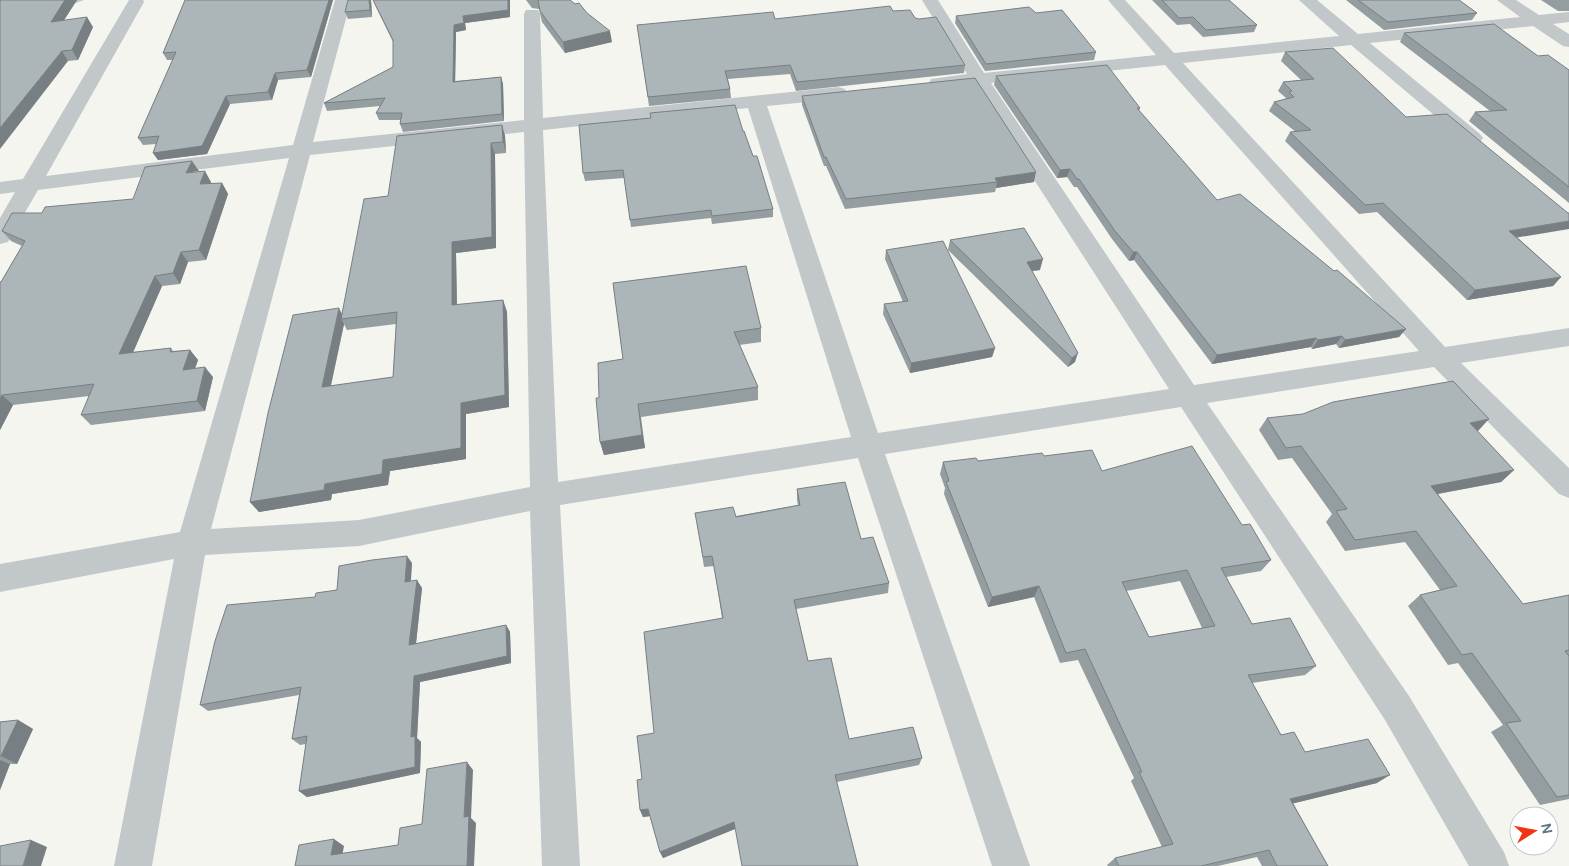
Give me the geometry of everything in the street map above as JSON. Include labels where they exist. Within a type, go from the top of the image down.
[{"type":"street","points":[[133,866],[192,543],[342,0]]},
{"type":"street","points":[[930,0],[979,79],[1188,397],[1397,708],[1490,866]]},
{"type":"street","points":[[1116,0],[1439,357],[1569,486]]},
{"type":"street","points":[[1307,0],[1484,147]]},
{"type":"street","points":[[1505,0],[1569,42]]},
{"type":"street","points":[[0,237],[136,2]]},
{"type":"street","points":[[532,14],[533,125],[544,496],[562,866]]},
{"type":"street","points":[[921,85],[1569,17]]},
{"type":"street","points":[[0,188],[300,150],[853,92]]},
{"type":"street","points":[[756,102],[868,446],[1011,866]]},
{"type":"street","points":[[0,578],[192,543],[359,533],[544,496],[1569,337]]},
{"type":"building","points":[[0,0],[65,0],[51,22],[87,17],[72,50],[62,51],[0,128]]},
{"type":"building","points":[[185,0],[329,0],[307,70],[275,73],[268,92],[226,96],[202,146],[153,153],[159,136],[138,138],[176,52],[163,53]]},
{"type":"building","points":[[348,0],[369,0],[370,10],[345,12]]},
{"type":"building","points":[[373,0],[508,0],[508,10],[463,16],[464,23],[454,25],[453,82],[501,77],[502,114],[400,124],[402,113],[376,113],[385,98],[324,103],[393,67],[393,40]]},
{"type":"building","points":[[538,0],[570,0],[575,4],[579,3],[587,13],[610,31],[563,42],[540,11]]},
{"type":"building","points":[[1162,0],[1229,0],[1257,25],[1206,30],[1193,17],[1179,18]]},
{"type":"building","points":[[1358,0],[1459,0],[1477,13],[1388,22]]},
{"type":"building","points":[[890,6],[893,11],[910,10],[915,18],[919,19],[936,17],[965,65],[797,82],[790,65],[725,71],[730,89],[648,97],[637,25],[773,12],[775,19]]},
{"type":"building","points":[[1029,7],[1036,13],[1062,10],[1096,52],[986,64],[956,16]]},
{"type":"building","points":[[1494,24],[1538,56],[1548,55],[1569,70],[1569,187],[1475,112],[1507,110],[1404,33]]},
{"type":"building","points":[[1333,48],[1406,117],[1447,114],[1569,213],[1569,221],[1509,231],[1561,277],[1475,290],[1383,203],[1365,205],[1290,132],[1311,130],[1274,102],[1294,97],[1289,92],[1292,91],[1283,82],[1314,79],[1285,52]]},
{"type":"building","points":[[1107,65],[1140,108],[1137,108],[1217,200],[1240,194],[1334,271],[1337,270],[1406,329],[1345,340],[1342,336],[1318,340],[1316,338],[1217,355],[1137,252],[1133,252],[1115,231],[1079,179],[1070,169],[1060,170],[996,76]]},
{"type":"building","points":[[975,78],[1036,172],[995,178],[997,182],[846,199],[826,157],[824,157],[802,96]]},
{"type":"building","points":[[735,105],[753,156],[757,156],[773,209],[712,216],[711,210],[630,220],[623,170],[583,173],[579,125],[651,118],[650,113]]},
{"type":"building","points":[[502,125],[503,142],[491,143],[492,237],[452,242],[452,305],[503,300],[505,395],[461,403],[461,448],[383,460],[382,474],[325,484],[324,490],[250,502],[268,413],[293,315],[339,308],[322,387],[393,377],[397,312],[341,319],[364,199],[388,196],[397,136]]},
{"type":"building","points":[[192,161],[186,173],[205,171],[200,184],[222,183],[199,250],[181,252],[173,273],[155,276],[119,354],[171,348],[170,352],[190,350],[183,370],[205,367],[197,401],[81,415],[94,384],[2,395],[0,399],[0,282],[25,241],[2,231],[12,213],[42,213],[45,207],[133,199],[145,167]]},
{"type":"building","points":[[1024,228],[1043,259],[1027,262],[1078,353],[1072,358],[950,240]]},
{"type":"building","points":[[943,241],[995,348],[911,363],[884,304],[908,301],[886,250]]},
{"type":"building","points":[[746,266],[761,328],[734,332],[758,387],[638,404],[642,435],[600,442],[596,398],[599,398],[598,363],[623,359],[613,283]]},
{"type":"building","points":[[1453,381],[1489,419],[1470,423],[1514,470],[1431,486],[1523,604],[1569,595],[1569,650],[1565,651],[1569,656],[1569,795],[1557,797],[1506,723],[1521,721],[1472,653],[1462,655],[1420,595],[1457,586],[1416,531],[1355,540],[1336,511],[1347,509],[1301,446],[1286,448],[1267,418],[1303,414],[1333,402]]},
{"type":"building","points":[[1192,446],[1242,525],[1250,524],[1271,560],[1221,568],[1252,624],[1290,618],[1316,666],[1248,675],[1281,735],[1294,732],[1305,752],[1368,739],[1390,775],[1290,799],[1328,866],[1277,866],[1269,850],[1201,866],[1119,866],[1115,858],[1173,844],[1139,772],[1142,772],[1085,649],[1066,653],[1039,586],[992,597],[946,482],[949,481],[943,462],[976,458],[978,461],[1042,453],[1044,456],[1092,450],[1102,471]],"holes":[[[1187,570],[1215,626],[1149,637],[1122,582]]]},
{"type":"building","points":[[845,482],[861,539],[873,537],[889,583],[794,600],[808,661],[831,658],[849,739],[913,727],[922,758],[835,775],[858,866],[742,866],[734,822],[660,852],[648,809],[640,810],[637,780],[642,779],[637,736],[654,733],[644,632],[723,618],[712,556],[703,557],[695,513],[733,507],[736,517],[800,505],[797,489]]},
{"type":"building","points":[[407,556],[405,582],[417,580],[409,645],[506,625],[507,656],[414,676],[411,737],[415,736],[415,767],[299,791],[307,736],[292,739],[301,687],[200,705],[215,641],[227,605],[315,597],[316,593],[337,590],[339,566]]},
{"type":"building","points":[[18,720],[1,756],[0,756],[0,722]]},
{"type":"building","points":[[467,762],[464,817],[469,816],[467,866],[295,866],[299,845],[334,839],[331,855],[398,845],[400,828],[422,824],[427,769]]},
{"type":"building","points":[[31,840],[23,866],[0,866],[0,846]]},
{"type":"waterway","points":[[62,6],[81,0]]}]
